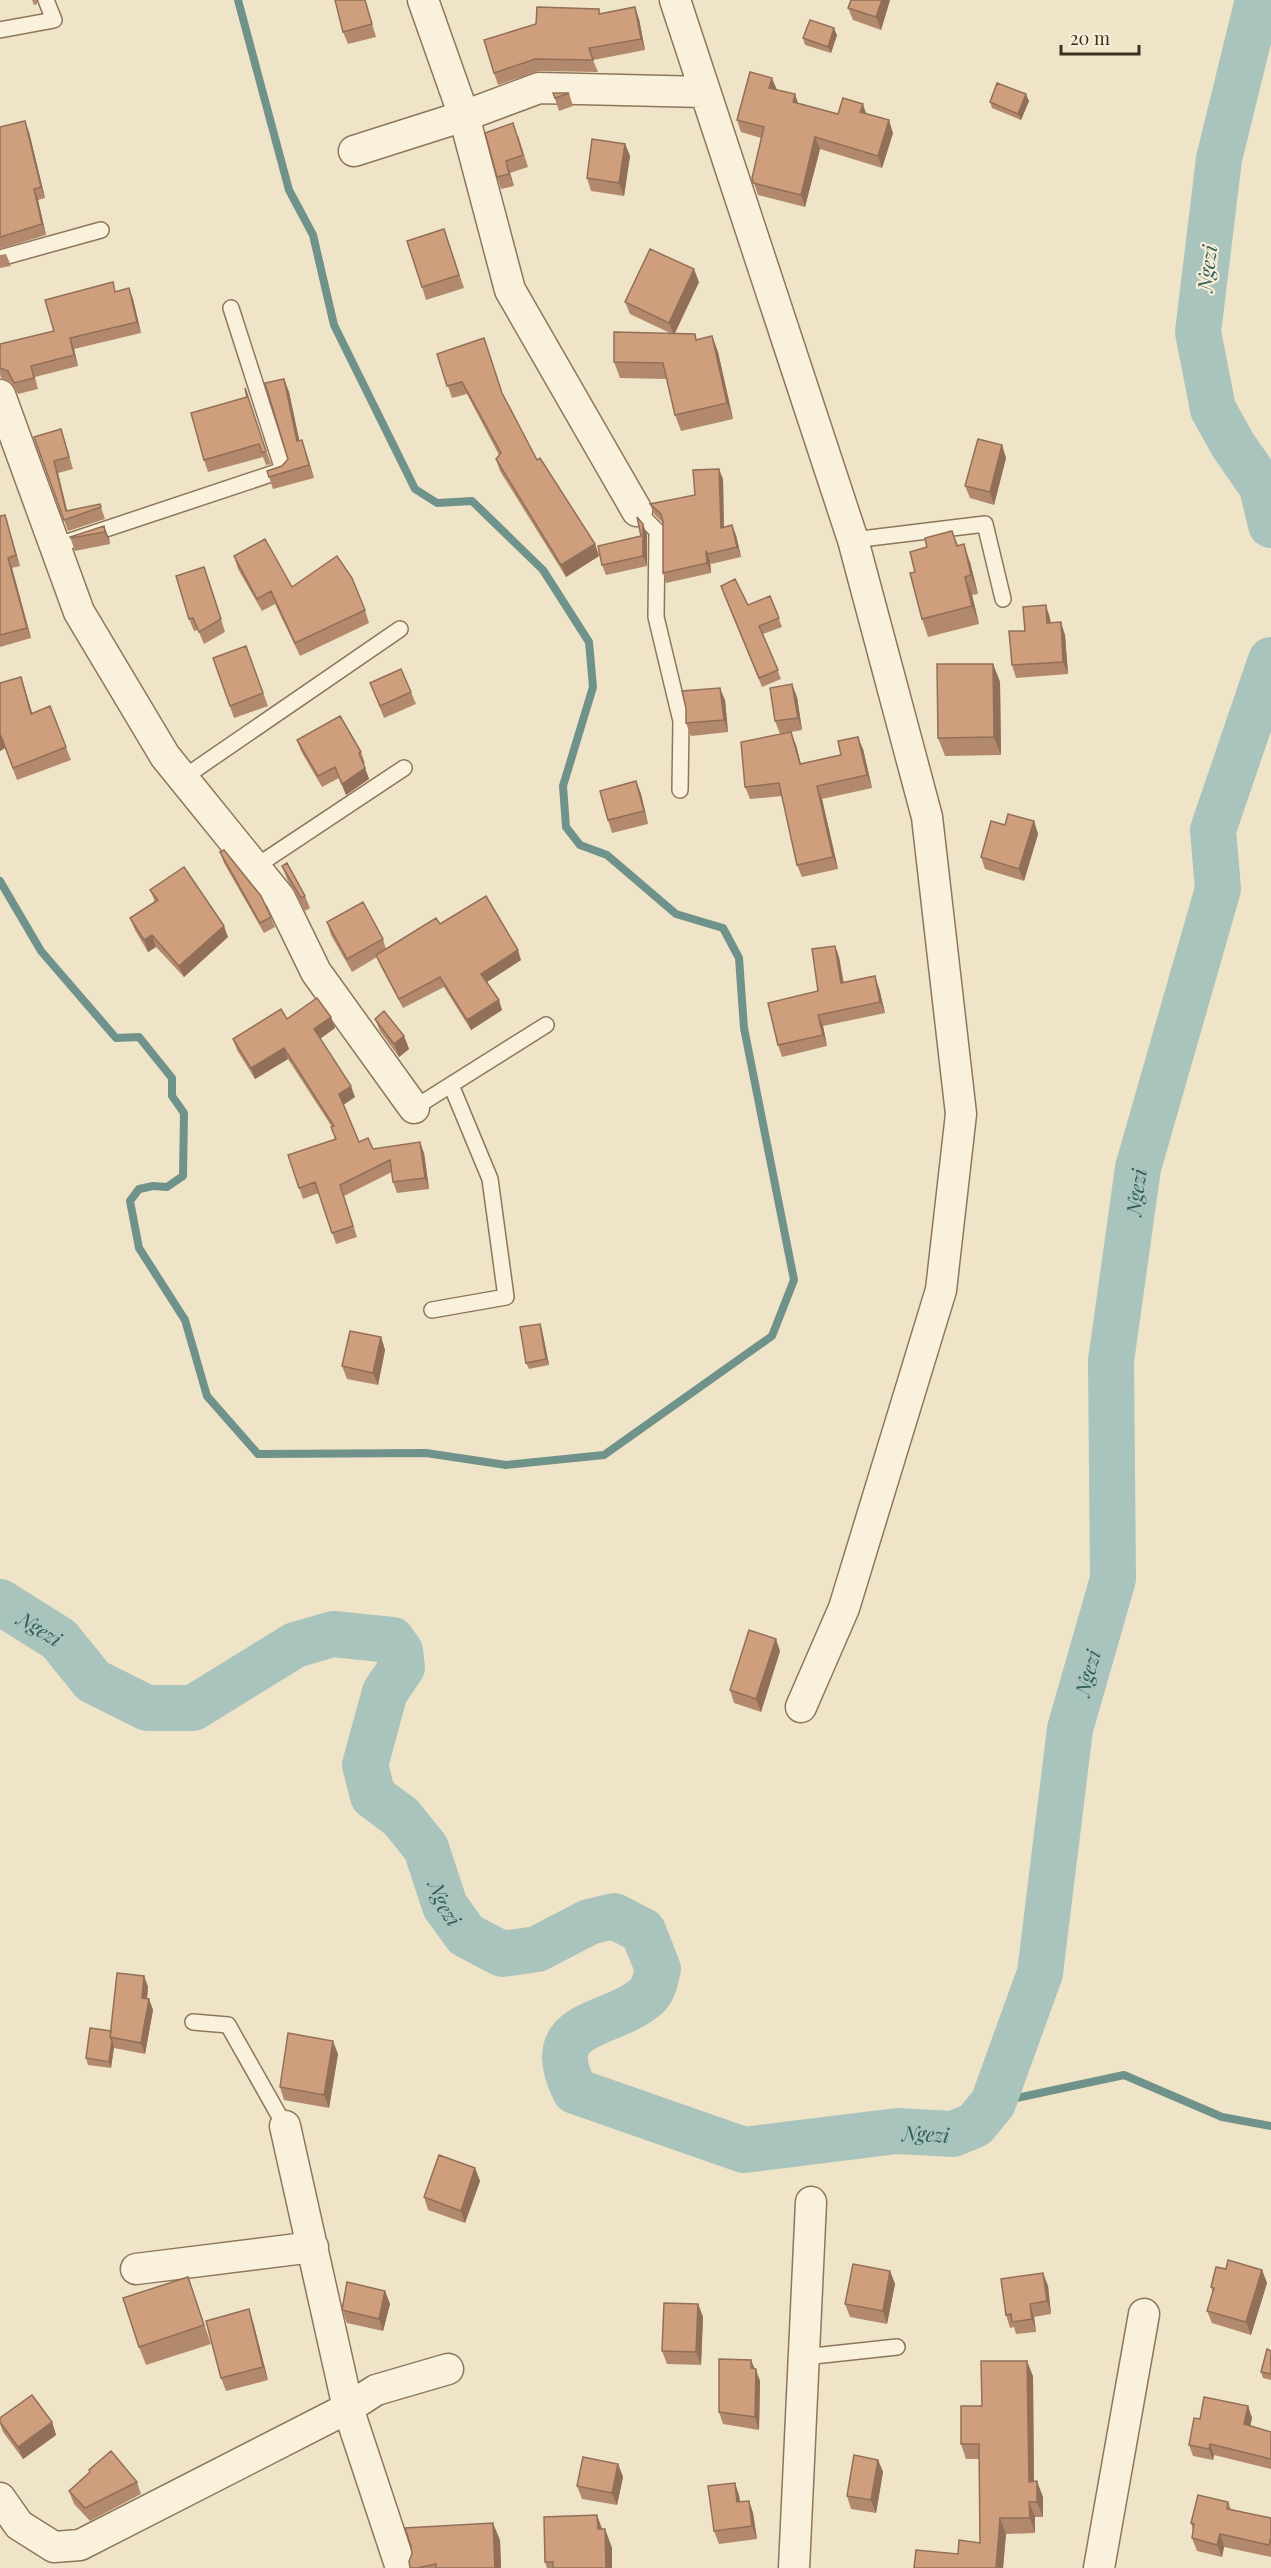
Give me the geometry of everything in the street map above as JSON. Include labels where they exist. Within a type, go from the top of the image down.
[{"type":"street","points":[[423,0],[464,116],[510,290],[637,511]]},
{"type":"street","points":[[675,0],[853,540],[927,817],[961,1114],[941,1290],[844,1608],[801,1707]]},
{"type":"street","points":[[354,151],[464,116],[540,88],[704,92]]},
{"type":"street","points":[[0,395],[79,612],[165,756],[280,898],[316,972],[414,1108]]},
{"type":"street","points":[[285,2126],[348,2408],[400,2568]]},
{"type":"street","points":[[794,2568],[811,2202]]},
{"type":"street","points":[[136,2269],[313,2247]]},
{"type":"street","points":[[1099,2568],[1144,2314]]},
{"type":"street","points":[[0,2498],[20,2525],[54,2547],[80,2545],[348,2408],[376,2390],[448,2369]]},
{"type":"lane","points":[[0,30],[54,20],[46,0]]},
{"type":"lane","points":[[0,258],[101,230]]},
{"type":"lane","points":[[55,546],[282,470],[231,308]]},
{"type":"lane","points":[[637,511],[657,531],[656,617],[681,721],[680,790]]},
{"type":"lane","points":[[853,540],[985,524],[1003,598]]},
{"type":"lane","points":[[183,778],[400,629]]},
{"type":"lane","points":[[255,867],[404,768]]},
{"type":"lane","points":[[414,1108],[546,1025]]},
{"type":"lane","points":[[432,1310],[506,1297],[490,1179],[451,1085]]},
{"type":"lane","points":[[194,2022],[228,2025],[285,2126]]},
{"type":"lane","points":[[804,2357],[897,2347]]},
{"type":"building","points":[[335,0],[365,0],[372,24],[343,32]]},
{"type":"building","points":[[851,0],[882,0],[876,17],[848,8]]},
{"type":"building","points":[[537,7],[599,9],[599,14],[635,7],[641,39],[589,48],[593,60],[535,59],[494,73],[484,40],[536,24]]},
{"type":"building","points":[[810,20],[834,28],[828,47],[803,38]]},
{"type":"building","points":[[750,72],[772,78],[769,88],[795,94],[793,102],[838,114],[843,98],[863,104],[860,112],[889,120],[878,156],[815,137],[801,195],[753,183],[752,178],[764,127],[737,120]]},
{"type":"building","points":[[997,83],[1026,94],[1018,114],[990,102]]},
{"type":"building","points":[[553,93],[569,93],[555,98]]},
{"type":"building","points":[[25,121],[41,187],[34,189],[42,224],[0,237],[0,127]]},
{"type":"building","points":[[513,123],[523,155],[506,161],[509,174],[497,177],[485,133]]},
{"type":"building","points":[[592,139],[625,144],[619,183],[587,178]]},
{"type":"building","points":[[444,229],[459,275],[422,287],[407,241]]},
{"type":"building","points":[[650,249],[694,269],[669,323],[625,302]]},
{"type":"building","points":[[113,282],[115,292],[129,288],[137,322],[70,338],[74,355],[31,366],[34,378],[14,383],[8,371],[0,368],[0,344],[54,331],[45,300]]},
{"type":"building","points":[[614,332],[695,334],[696,340],[712,336],[727,403],[675,415],[663,363],[614,362]]},
{"type":"building","points":[[484,338],[502,393],[537,460],[540,458],[595,544],[561,565],[496,459],[501,453],[462,382],[447,386],[437,354]]},
{"type":"building","points":[[284,379],[297,441],[302,440],[309,465],[269,477],[267,471],[282,466],[288,459],[265,383]]},
{"type":"building","points":[[245,388],[266,451],[262,453],[259,444],[204,460],[191,413],[247,397]]},
{"type":"building","points":[[61,429],[69,457],[54,461],[66,511],[100,504],[101,507],[64,520],[34,437]]},
{"type":"building","points":[[978,439],[1002,445],[990,492],[965,486]]},
{"type":"building","points":[[719,469],[721,528],[732,525],[737,547],[708,554],[706,551],[707,563],[663,573],[663,521],[661,514],[650,504],[695,495],[693,470]]},
{"type":"building","points":[[5,515],[16,555],[8,558],[27,628],[0,635],[0,516]]},
{"type":"building","points":[[637,517],[643,524],[643,556],[602,565],[598,546],[641,536]]},
{"type":"building","points":[[104,526],[105,532],[70,537]]},
{"type":"building","points":[[952,531],[957,546],[964,544],[971,575],[965,577],[972,606],[922,619],[910,573],[915,572],[910,552],[927,547],[925,538]]},
{"type":"building","points":[[265,539],[292,587],[337,556],[352,578],[365,610],[295,643],[271,591],[257,599],[234,556]]},
{"type":"building","points":[[204,567],[221,619],[199,632],[193,618],[189,619],[176,576]]},
{"type":"building","points":[[735,579],[748,605],[770,596],[779,618],[759,626],[778,670],[759,678],[721,586]]},
{"type":"building","points":[[1046,605],[1047,623],[1061,622],[1063,662],[1012,665],[1009,631],[1025,631],[1023,607]]},
{"type":"building","points":[[246,646],[263,693],[230,706],[213,658]]},
{"type":"building","points":[[937,664],[993,664],[994,737],[938,738]]},
{"type":"building","points":[[401,669],[411,692],[380,706],[370,683]]},
{"type":"building","points":[[21,677],[31,714],[50,706],[66,747],[13,768],[0,737],[0,683]]},
{"type":"building","points":[[792,684],[798,718],[775,721],[770,688]]},
{"type":"building","points":[[720,688],[724,720],[686,723],[686,708],[682,691]]},
{"type":"building","points":[[340,716],[361,752],[359,753],[365,768],[342,784],[335,767],[318,776],[297,740]]},
{"type":"building","points":[[791,732],[800,764],[841,755],[838,741],[858,737],[867,775],[817,786],[833,857],[797,865],[779,783],[745,787],[741,742]]},
{"type":"building","points":[[636,781],[644,811],[608,820],[600,791]]},
{"type":"building","points":[[1008,814],[1034,821],[1019,869],[981,857],[991,821],[1005,825]]},
{"type":"building","points":[[224,850],[261,896],[271,917],[260,923],[220,852]]},
{"type":"building","points":[[287,863],[305,896],[301,898],[282,866]]},
{"type":"building","points":[[184,867],[224,926],[179,966],[152,935],[144,940],[130,918],[158,900],[150,890]]},
{"type":"building","points":[[486,896],[518,950],[481,974],[499,1000],[467,1020],[440,977],[399,999],[376,955],[436,918],[440,924]]},
{"type":"building","points":[[363,902],[383,939],[347,959],[327,922]]},
{"type":"building","points":[[835,946],[841,983],[875,976],[880,1002],[818,1015],[823,1035],[778,1045],[768,1003],[818,991],[812,949]]},
{"type":"building","points":[[317,998],[331,1017],[314,1029],[351,1086],[339,1094],[359,1142],[368,1138],[373,1149],[420,1142],[425,1178],[393,1182],[390,1160],[340,1185],[353,1226],[332,1233],[315,1182],[299,1188],[288,1155],[336,1139],[331,1127],[334,1126],[284,1048],[251,1068],[233,1039],[281,1009],[287,1019]]},
{"type":"building","points":[[384,1011],[404,1036],[394,1044],[375,1019]]},
{"type":"building","points":[[540,1324],[546,1359],[526,1363],[520,1327]]},
{"type":"building","points":[[350,1331],[381,1337],[373,1373],[342,1366]]},
{"type":"building","points":[[749,1630],[776,1639],[756,1699],[730,1690]]},
{"type":"building","points":[[117,1973],[144,1976],[142,1998],[149,1999],[141,2043],[110,2037]]},
{"type":"building","points":[[90,2028],[111,2031],[109,2062],[86,2058]]},
{"type":"building","points":[[288,2033],[333,2041],[324,2095],[280,2087]]},
{"type":"building","points":[[439,2155],[475,2168],[461,2211],[424,2197]]},
{"type":"building","points":[[1228,2260],[1262,2270],[1246,2322],[1207,2311],[1214,2288],[1211,2287],[1216,2267],[1226,2269]]},
{"type":"building","points":[[853,2264],[890,2271],[883,2311],[845,2304]]},
{"type":"building","points":[[1043,2273],[1047,2301],[1030,2304],[1032,2319],[1012,2322],[1011,2314],[1006,2315],[1001,2279]]},
{"type":"building","points":[[188,2277],[204,2325],[139,2347],[123,2298]]},
{"type":"building","points":[[347,2282],[385,2291],[379,2319],[342,2310]]},
{"type":"building","points":[[664,2303],[698,2304],[696,2352],[662,2351]]},
{"type":"building","points":[[249,2309],[263,2367],[221,2378],[206,2321]]},
{"type":"building","points":[[1267,2349],[1271,2351],[1271,2374],[1261,2372]]},
{"type":"building","points":[[719,2359],[751,2360],[751,2368],[756,2369],[755,2417],[719,2412]]},
{"type":"building","points":[[981,2361],[1027,2361],[1029,2482],[1037,2481],[1037,2502],[1029,2502],[1030,2518],[1000,2518],[996,2568],[914,2568],[916,2550],[958,2554],[959,2540],[980,2543],[979,2444],[961,2444],[961,2406],[982,2406]]},
{"type":"building","points":[[32,2395],[52,2422],[18,2447],[0,2422],[0,2418]]},
{"type":"building","points":[[1204,2397],[1248,2406],[1244,2424],[1271,2432],[1271,2459],[1210,2444],[1209,2449],[1189,2445],[1194,2418],[1200,2419]]},
{"type":"building","points":[[111,2451],[137,2482],[85,2508],[69,2491]]},
{"type":"building","points":[[854,2455],[878,2460],[871,2500],[847,2496]]},
{"type":"building","points":[[583,2457],[618,2464],[612,2493],[577,2486]]},
{"type":"building","points":[[735,2483],[737,2502],[749,2501],[752,2526],[714,2531],[708,2486]]},
{"type":"building","points":[[1198,2495],[1228,2502],[1227,2509],[1271,2518],[1269,2545],[1220,2534],[1217,2545],[1192,2538],[1194,2524],[1191,2523]]},
{"type":"building","points":[[597,2515],[598,2529],[605,2529],[606,2568],[553,2568],[553,2562],[545,2562],[544,2517]]},
{"type":"building","points":[[493,2523],[495,2568],[436,2568],[436,2564],[410,2568],[411,2546],[405,2528]]},
{"type":"waterway","points":[[0,881],[41,951],[116,1038],[139,1037],[172,1078],[172,1096],[184,1113],[183,1176],[167,1187],[153,1186],[139,1189],[130,1201],[139,1248],[185,1320],[207,1396],[258,1454],[426,1453],[506,1465],[604,1455],[772,1336],[794,1280],[744,1028],[739,958],[723,928],[676,914],[607,855],[580,845],[566,827],[563,786],[593,687],[589,642],[543,570],[472,501],[437,503],[415,489],[334,325],[313,235],[289,190],[238,0]]},
{"type":"waterway","name":"Ngezi","points":[[1258,0],[1219,159],[1198,332],[1213,409],[1233,445],[1262,487],[1271,525]]},
{"type":"waterway","name":"Ngezi","points":[[0,1602],[59,1639],[93,1681],[147,1708],[193,1708],[295,1645],[333,1634],[392,1640],[400,1651],[402,1667],[385,1692],[365,1765],[373,1796],[401,1817],[426,1848],[445,1906],[466,1935],[502,1954],[537,1949],[589,1922],[614,1916],[643,1931],[658,1969],[653,1986],[648,1995],[633,2006],[584,2028],[572,2038],[566,2050],[566,2067],[575,2091],[744,2150],[897,2131],[953,2134],[975,2125],[993,2103],[1040,1973],[1070,1729],[1113,1579],[1111,1361],[1138,1168],[1218,889],[1213,830],[1271,660]]},
{"type":"waterway","points":[[993,2103],[1124,2075],[1222,2117],[1271,2126]]}]
